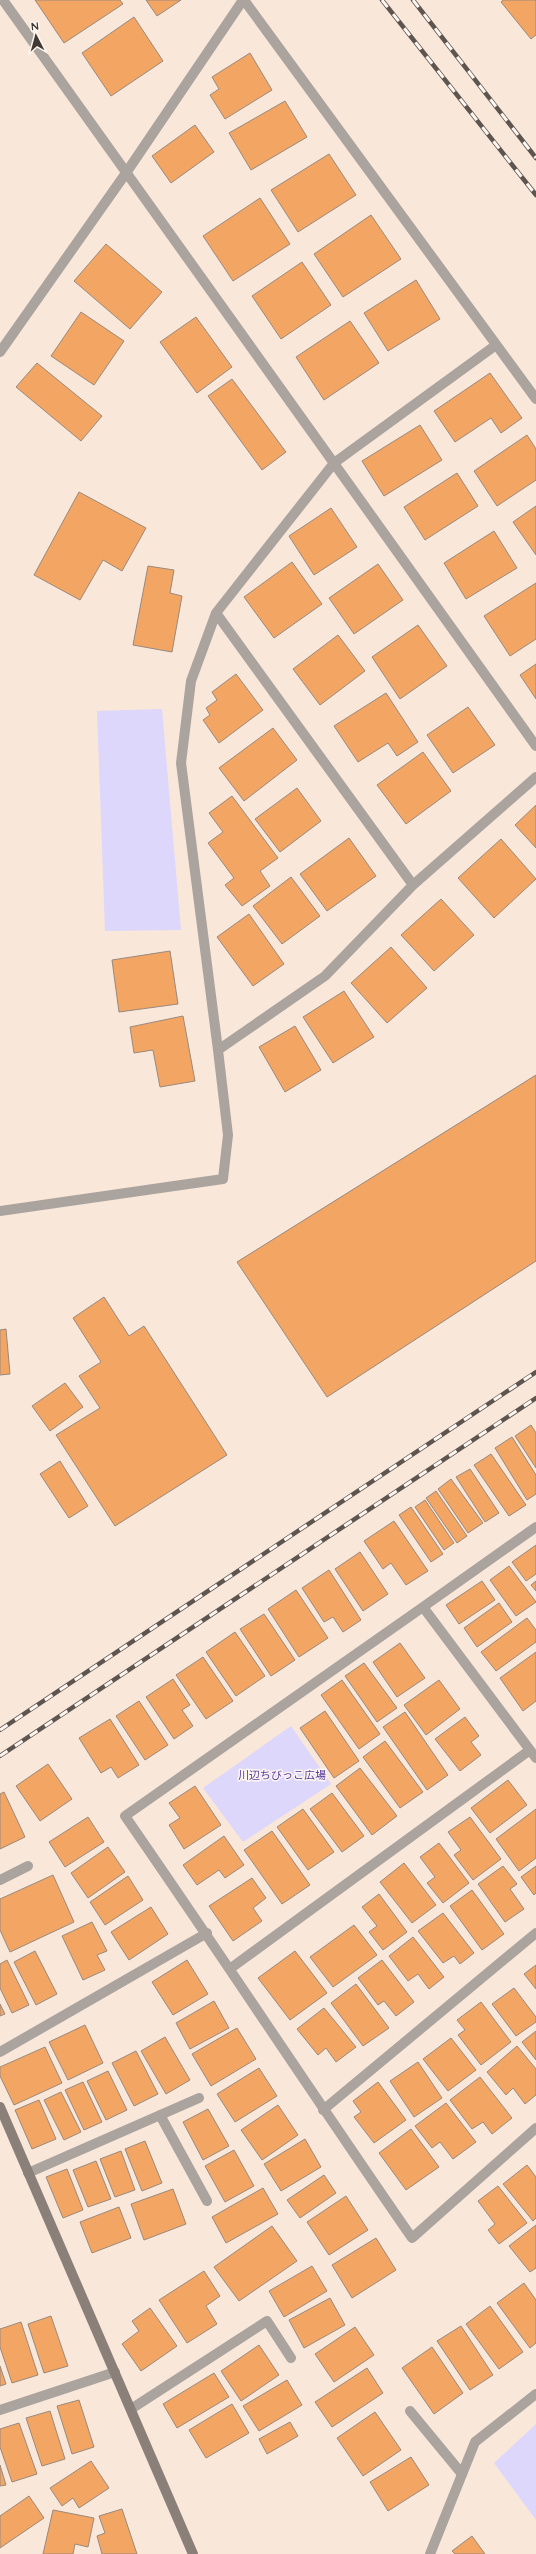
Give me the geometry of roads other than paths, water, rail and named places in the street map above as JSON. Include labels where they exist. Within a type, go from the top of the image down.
[{"type":"street","points":[[3,0],[536,746]]},
{"type":"street","points":[[0,352],[126,173],[243,0],[536,399]]},
{"type":"street","points":[[0,1211],[223,1180],[228,1135],[181,763],[191,681],[216,613],[334,463],[496,345]]},
{"type":"street","points":[[216,613],[413,885]]},
{"type":"street","points":[[218,1050],[325,976],[413,885],[536,777]]},
{"type":"street","points":[[536,1527],[125,1816],[231,1968],[323,2110],[412,2238],[536,2128]]},
{"type":"street","points":[[231,1968],[533,1754],[424,1607]]},
{"type":"street","points":[[0,1880],[28,1866]]},
{"type":"street","points":[[0,2052],[207,1933]]},
{"type":"street","points":[[323,2110],[536,1933]]},
{"type":"street","points":[[28,2173],[199,2098]]},
{"type":"street","points":[[0,2107],[193,2554]]},
{"type":"street","points":[[160,2115],[207,2201]]},
{"type":"street","points":[[131,2410],[267,2321],[291,2358]]},
{"type":"street","points":[[0,2410],[115,2372]]},
{"type":"street","points":[[430,2554],[474,2442],[536,2394]]},
{"type":"street","points":[[410,2411],[462,2474]]},
{"type":"railway","points":[[382,0],[536,195]]},
{"type":"railway","points":[[413,0],[536,158]]},
{"type":"railway","points":[[0,1730],[536,1372]]},
{"type":"railway","points":[[0,1756],[536,1398]]},
{"type":"park label","name":"川辺ちびっこ広場","points":[[282,1775]]}]
